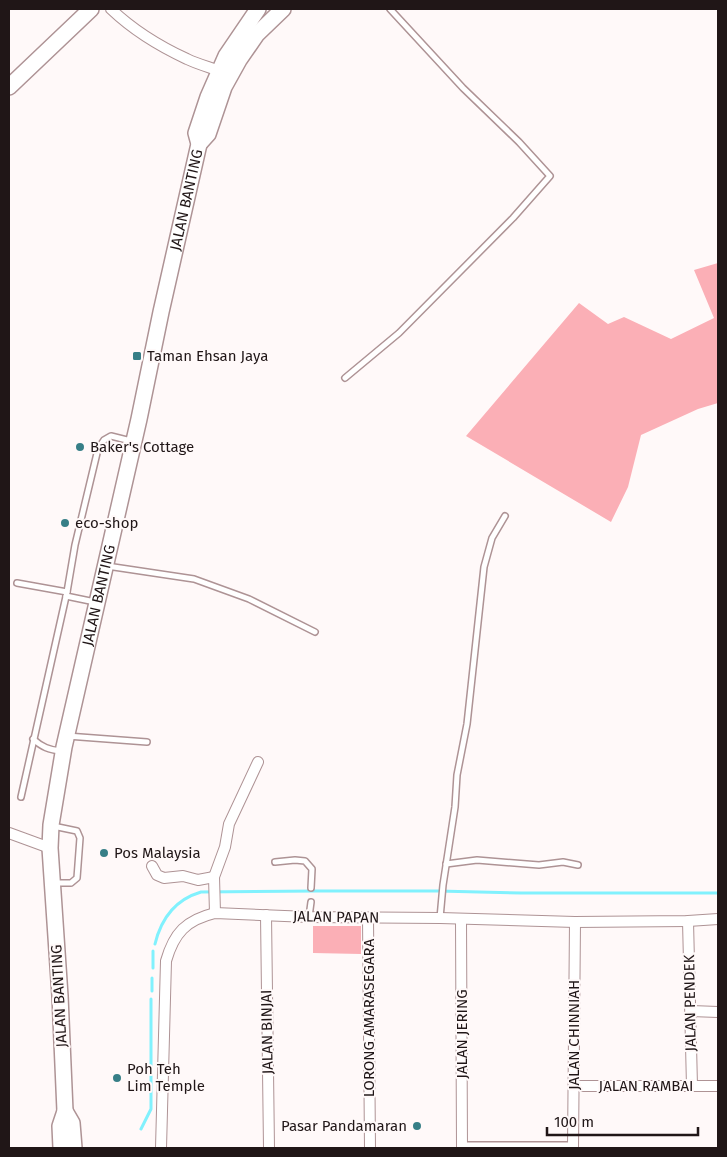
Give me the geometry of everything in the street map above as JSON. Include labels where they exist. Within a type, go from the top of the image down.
[{"type":"main road","points":[[9,86],[91,9]]},
{"type":"main road","points":[[199,144],[208,134],[224,87],[239,60],[253,20],[275,9]]},
{"type":"main road","points":[[253,20],[283,9]]},
{"type":"main road","name":"JALAN BANTING","points":[[61,1148],[60,1126],[65,1111],[60,996],[50,848],[51,825],[67,736],[199,144],[196,134],[208,97],[226,56],[253,20]]},
{"type":"main road","points":[[65,1111],[72,1123],[74,1148]]},
{"type":"street","points":[[111,9],[132,26],[168,49],[188,60],[220,71]]},
{"type":"street","points":[[215,912],[214,881],[225,847],[229,824],[258,762]]},
{"type":"street","points":[[9,833],[50,848]]},
{"type":"street","points":[[152,866],[157,875],[164,878],[183,876],[198,880],[214,881]]},
{"type":"street","name":"JALAN PAPAN","points":[[161,1148],[166,961],[171,944],[183,927],[200,916],[215,912],[309,917],[575,922],[718,919]]},
{"type":"street","name":"JALAN BINJAI","points":[[266,915],[268,1148]]},
{"type":"street","name":"LORONG AMARASEGARA","points":[[368,918],[370,1148]]},
{"type":"street","name":"JALAN JERING","points":[[461,919],[462,1147]]},
{"type":"street","name":"JALAN PENDEK","points":[[688,921],[692,1086]]},
{"type":"street","name":"JALAN CHINNIAH","points":[[573,1146],[575,922]]},
{"type":"street","points":[[691,1011],[718,1012]]},
{"type":"street","name":"JALAN RAMBAI","points":[[574,1086],[718,1086]]},
{"type":"lane","points":[[345,378],[399,333],[513,218],[550,176],[390,9]]},
{"type":"lane","points":[[21,797],[66,594],[75,544],[98,449],[104,440],[111,436],[121,437],[134,442]]},
{"type":"lane","points":[[440,918],[443,885],[453,824],[457,775],[467,724],[484,567],[492,538],[505,516]]},
{"type":"lane","points":[[105,566],[194,579],[249,599],[315,632]]},
{"type":"lane","points":[[17,583],[97,602]]},
{"type":"lane","points":[[67,736],[147,742]]},
{"type":"lane","points":[[33,739],[49,750],[64,752]]},
{"type":"lane","points":[[51,825],[76,831],[80,838],[78,878],[71,883],[52,883]]},
{"type":"lane","points":[[446,864],[477,860],[539,865],[563,862],[578,865]]},
{"type":"lane","points":[[275,862],[305,861],[312,869],[311,888]]},
{"type":"lane","points":[[309,917],[311,902]]},
{"type":"lane","points":[[462,1147],[573,1146]]},
{"type":"shaded area","points":[[718,263],[718,403],[698,409],[641,435],[628,487],[611,522],[466,436],[579,303],[608,324],[624,317],[671,339],[714,318],[694,270]]},
{"type":"shaded area","points":[[313,926],[361,926],[361,954],[313,953]]},
{"type":"waterway","points":[[155,944],[161,926],[176,905],[201,892],[718,893]]},
{"type":"waterway","points":[[153,951],[153,968]]},
{"type":"waterway","points":[[152,978],[152,991]]},
{"type":"waterway","points":[[141,1129],[151,1109],[151,999]]},
{"type":"place","name":"Taman Ehsan Jaya","points":[[137,356]]},
{"type":"place","name":"Baker's Cottage","points":[[80,447]]},
{"type":"place","name":"eco-shop","points":[[65,523]]},
{"type":"place","name":"Pos Malaysia","points":[[104,853]]},
{"type":"place","name":"Poh Teh Lim Temple","points":[[117,1078]]},
{"type":"place","name":"Pasar Pandamaran","points":[[417,1126]]}]
